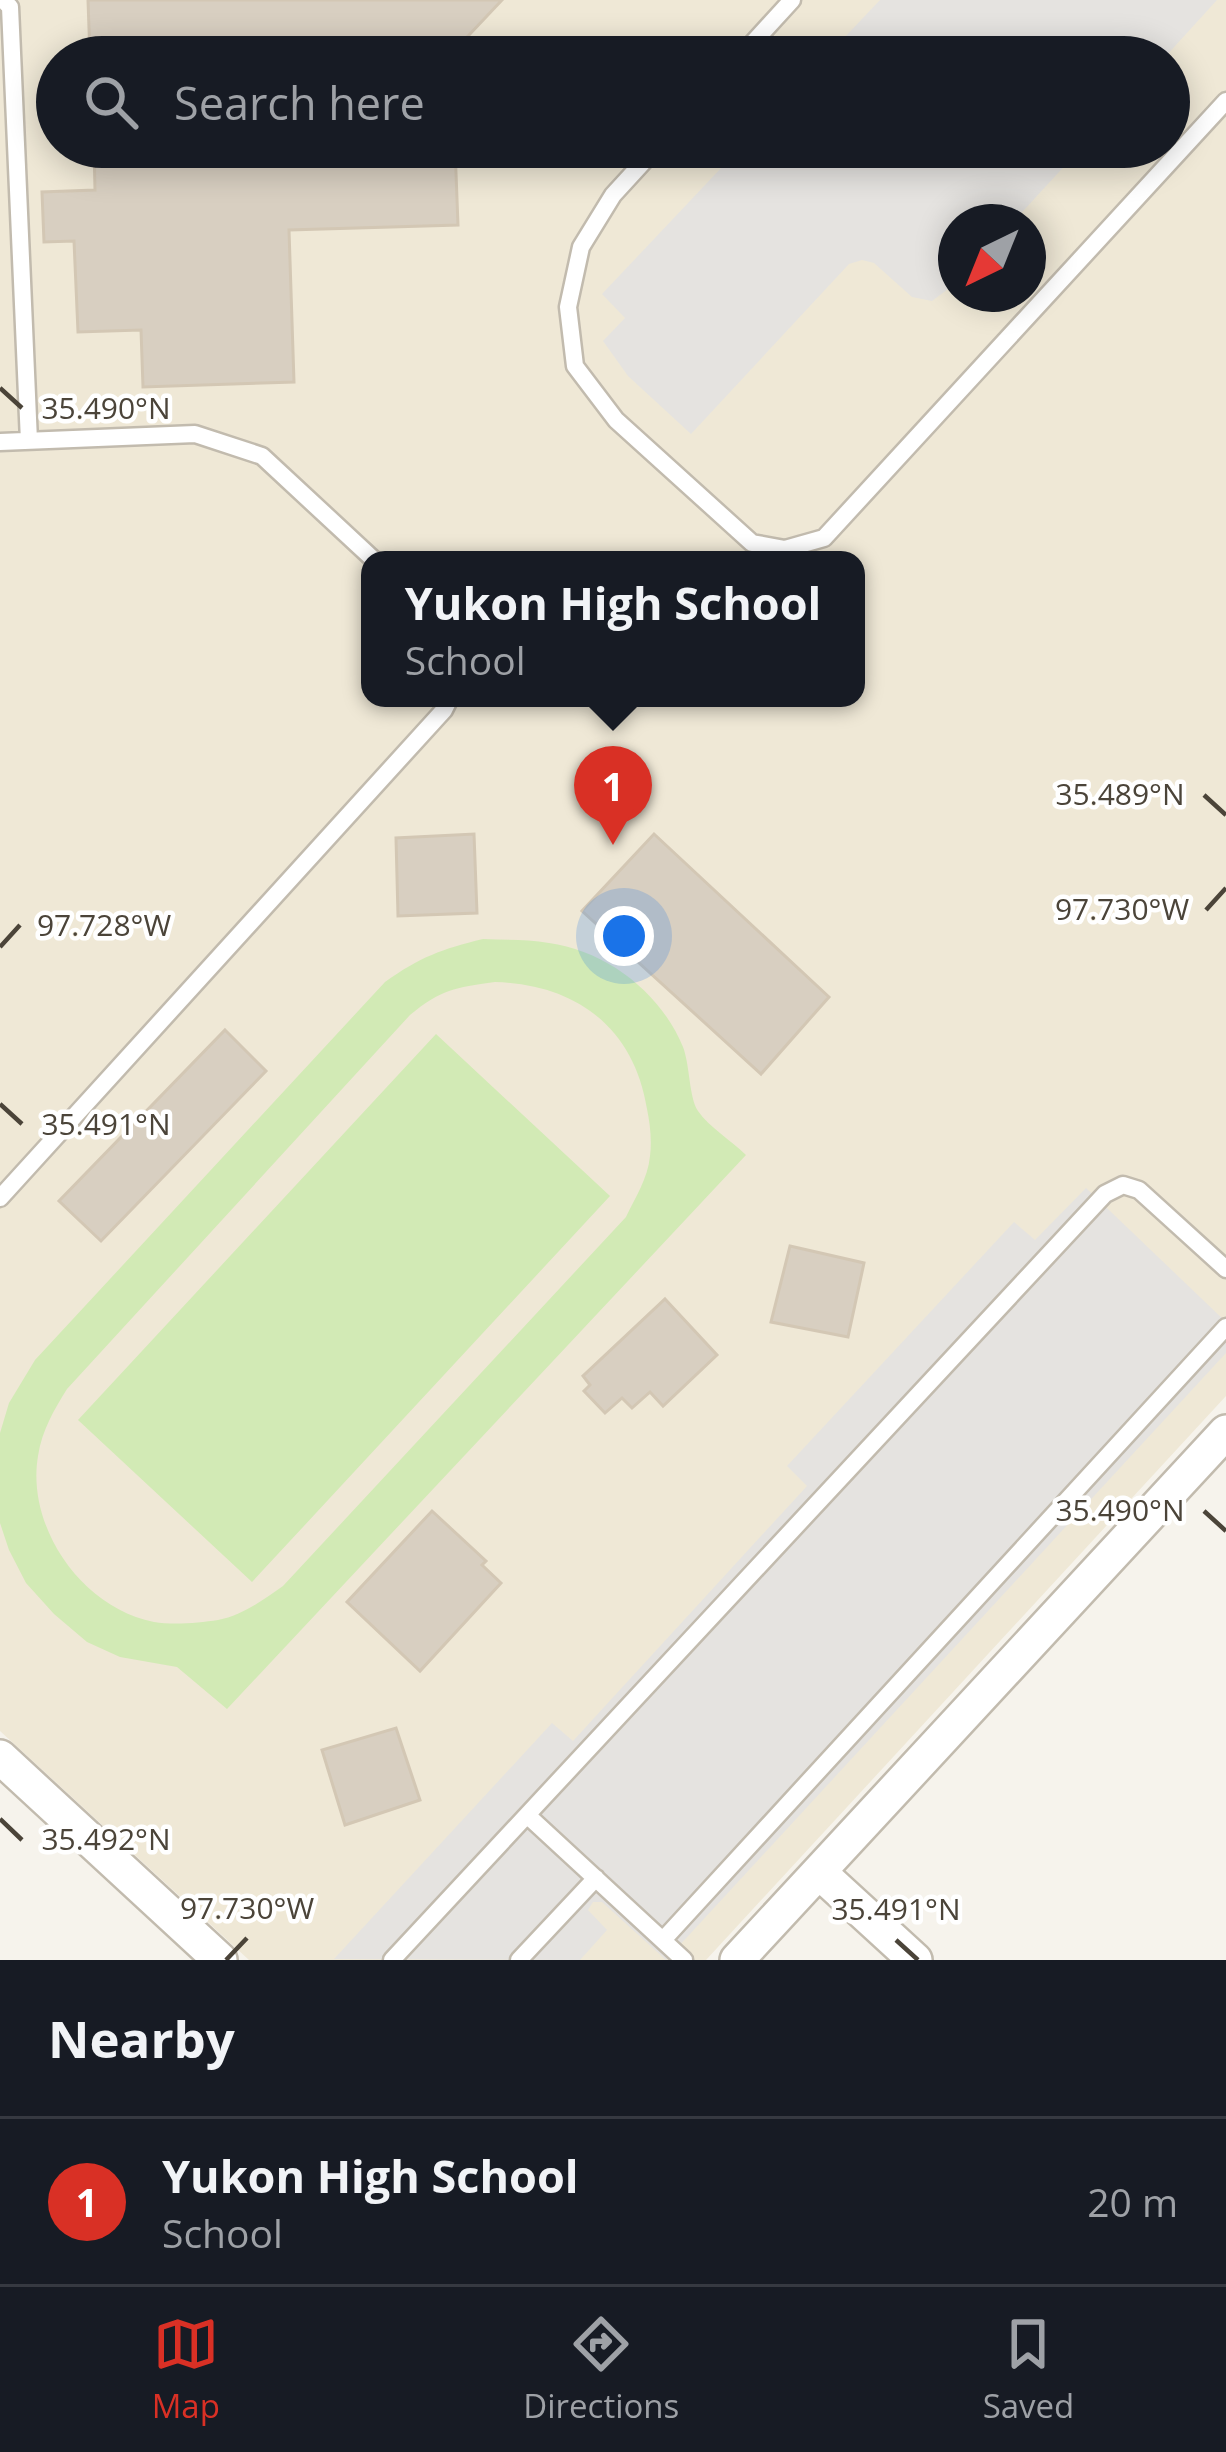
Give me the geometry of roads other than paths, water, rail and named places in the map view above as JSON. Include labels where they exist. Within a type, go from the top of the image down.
[{"type":"street","points":[[737,1960],[1226,1432]]},
{"type":"street","points":[[0,1757],[220,1960]]},
{"type":"street","points":[[819,1872],[915,1960]]},
{"type":"lane","points":[[3,0],[10,7],[29,441]]},
{"type":"lane","points":[[759,36],[792,0]]},
{"type":"lane","points":[[1190,140],[1226,101]]},
{"type":"lane","points":[[638,168],[613,195],[581,247],[568,308],[575,366],[616,420],[752,543],[785,549],[824,538],[1164,168]]},
{"type":"lane","points":[[0,442],[195,434],[262,456],[364,551]]},
{"type":"lane","points":[[0,1198],[446,707]]},
{"type":"lane","points":[[392,1960],[1105,1194],[1123,1185],[1139,1190],[1226,1269]]},
{"type":"lane","points":[[663,1940],[1226,1327]]},
{"type":"lane","points":[[527,1815],[684,1960]]},
{"type":"lane","points":[[519,1960],[596,1878]]},
{"type":"place","name":"Yukon High School","points":[[613,845]]}]
